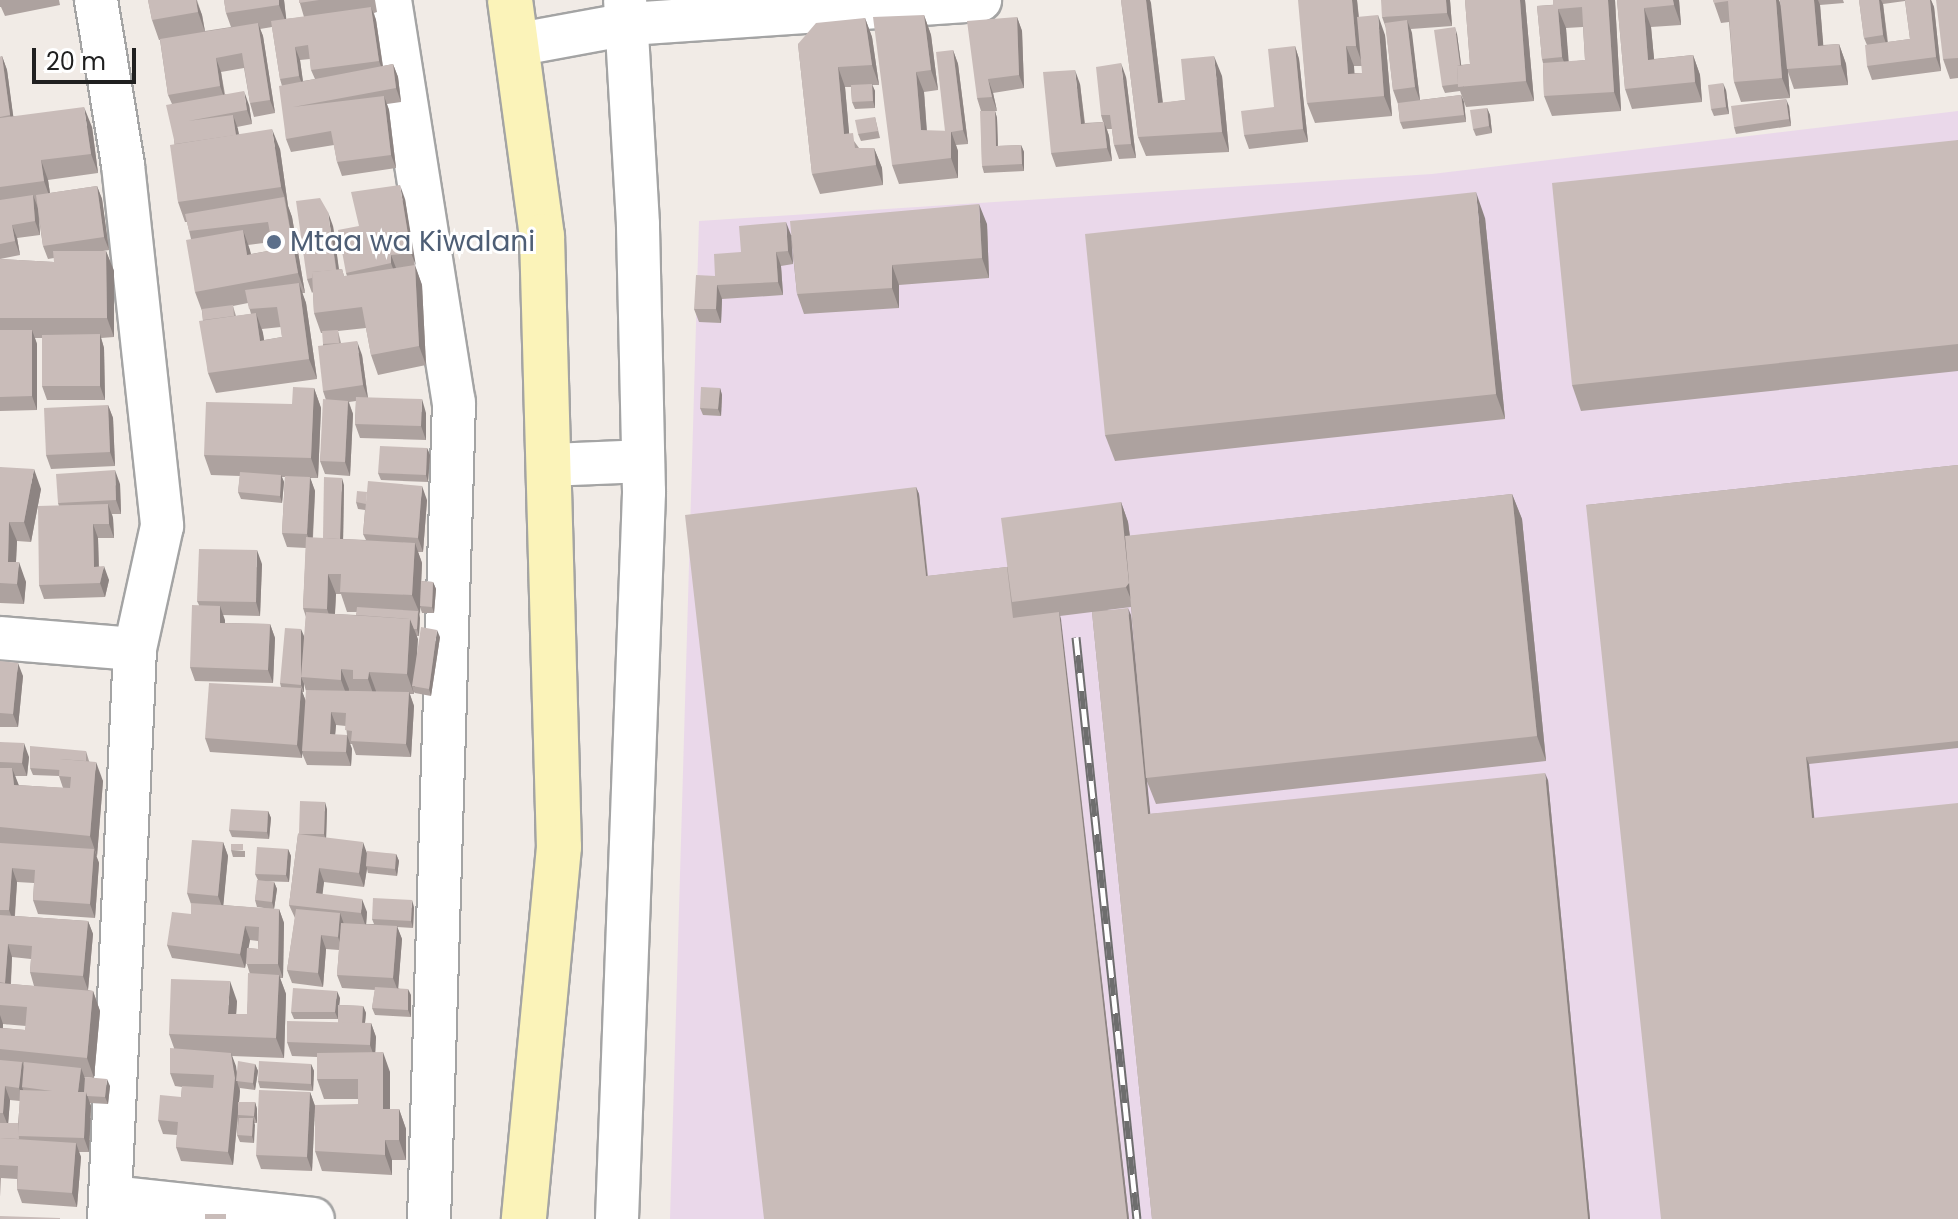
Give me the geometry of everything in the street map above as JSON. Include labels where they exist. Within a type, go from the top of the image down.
[{"type":"street","points":[[96,0],[125,181],[162,526],[135,649],[110,1208],[313,1219]]},
{"type":"street","points":[[390,0],[454,402],[429,1219]]},
{"type":"street","points":[[510,0],[520,44],[542,236],[559,847],[524,1219]]},
{"type":"street","points":[[520,44],[627,12],[980,0]]},
{"type":"street","points":[[617,1219],[643,461],[627,12]]},
{"type":"street","points":[[549,465],[643,461]]},
{"type":"street","points":[[0,638],[135,649]]},
{"type":"shaded area","points":[[1958,111],[1958,1219],[670,1219],[699,221],[1432,174]]},
{"type":"building","points":[[148,0],[196,0],[198,12],[152,20]]},
{"type":"building","points":[[224,0],[279,0],[279,5],[226,13]]},
{"type":"building","points":[[1121,0],[1146,0],[1158,103],[1185,100],[1181,59],[1214,56],[1222,132],[1138,137]]},
{"type":"building","points":[[1298,0],[1352,0],[1356,46],[1346,46],[1348,74],[1362,73],[1357,17],[1378,15],[1384,96],[1307,103]]},
{"type":"building","points":[[1381,0],[1446,0],[1447,13],[1382,17]]},
{"type":"building","points":[[1465,0],[1520,0],[1526,81],[1458,87],[1457,66],[1470,64]]},
{"type":"building","points":[[1553,0],[1608,0],[1614,92],[1544,96],[1543,63],[1585,60],[1582,7],[1558,9],[1562,57],[1542,59],[1537,6],[1553,5]]},
{"type":"building","points":[[1617,0],[1673,0],[1674,5],[1644,8],[1648,60],[1693,55],[1695,82],[1625,89]]},
{"type":"building","points":[[1713,0],[1776,0],[1782,78],[1734,82],[1728,1],[1714,3]]},
{"type":"building","points":[[1780,0],[1814,0],[1818,46],[1839,44],[1841,65],[1787,69]]},
{"type":"building","points":[[1859,0],[1879,0],[1883,35],[1864,38]]},
{"type":"building","points":[[1905,0],[1930,0],[1936,57],[1867,66],[1865,45],[1910,39]]},
{"type":"building","points":[[1936,0],[1958,0],[1958,58],[1943,59]]},
{"type":"building","points":[[371,7],[379,61],[311,70],[308,45],[295,47],[299,76],[280,79],[271,21]]},
{"type":"building","points":[[924,15],[931,70],[916,72],[921,130],[951,131],[951,158],[892,165],[873,17]]},
{"type":"building","points":[[1017,17],[1019,75],[988,79],[992,97],[977,98],[967,21]]},
{"type":"building","points":[[865,18],[872,65],[838,67],[844,134],[853,133],[855,148],[874,148],[876,165],[812,174],[798,44],[816,23]]},
{"type":"building","points":[[1407,20],[1415,87],[1393,90],[1385,23]]},
{"type":"building","points":[[258,23],[270,100],[250,103],[242,53],[216,58],[220,86],[168,95],[160,39]]},
{"type":"building","points":[[1455,27],[1460,65],[1457,66],[1458,84],[1442,86],[1434,30]]},
{"type":"building","points":[[1295,46],[1303,129],[1244,135],[1241,111],[1274,107],[1268,49]]},
{"type":"building","points":[[953,50],[963,130],[951,132],[945,131],[936,52]]},
{"type":"building","points":[[0,57],[10,115],[0,117]]},
{"type":"building","points":[[1121,63],[1131,144],[1114,145],[1110,115],[1101,115],[1096,67]]},
{"type":"building","points":[[393,64],[396,88],[293,107],[384,96],[391,155],[337,162],[331,131],[286,139],[279,86]]},
{"type":"building","points":[[1075,70],[1081,124],[1104,122],[1107,148],[1051,153],[1043,72]]},
{"type":"building","points":[[1723,83],[1726,107],[1711,109],[1708,85]]},
{"type":"building","points":[[872,84],[873,101],[852,102],[851,85]]},
{"type":"building","points":[[244,91],[247,110],[188,121],[233,115],[236,135],[175,144],[166,105]]},
{"type":"building","points":[[1461,95],[1464,115],[1400,122],[1398,103]]},
{"type":"building","points":[[1786,99],[1789,119],[1734,127],[1731,106]]},
{"type":"building","points":[[84,107],[91,154],[41,160],[44,181],[0,187],[0,118]]},
{"type":"building","points":[[1487,108],[1489,126],[1473,129],[1470,110]]},
{"type":"building","points":[[980,111],[995,111],[996,146],[1021,145],[1022,164],[982,166]]},
{"type":"building","points":[[875,117],[878,131],[858,134],[855,120]]},
{"type":"building","points":[[272,129],[281,187],[178,202],[170,145]]},
{"type":"building","points":[[1958,140],[1958,344],[1572,385],[1552,183]]},
{"type":"building","points":[[400,185],[411,253],[391,255],[391,263],[346,273],[338,230],[359,226],[351,192]]},
{"type":"building","points":[[97,186],[104,237],[43,246],[36,195]]},
{"type":"building","points":[[1476,192],[1496,394],[1105,435],[1085,234]]},
{"type":"building","points":[[33,195],[35,221],[12,225],[15,241],[0,244],[0,200]]},
{"type":"building","points":[[284,197],[298,273],[195,292],[186,240],[243,230],[247,255],[273,250],[268,222],[189,231],[185,214]]},
{"type":"building","points":[[320,198],[328,212],[336,270],[312,272],[312,278],[307,279],[296,201]]},
{"type":"building","points":[[979,204],[982,258],[892,265],[892,288],[797,294],[790,221]]},
{"type":"building","points":[[786,222],[788,251],[776,252],[778,282],[717,285],[716,309],[694,309],[696,275],[715,276],[714,254],[741,252],[739,226]]},
{"type":"building","points":[[53,251],[106,251],[107,318],[0,318],[0,259],[54,262]]},
{"type":"building","points":[[415,265],[419,346],[371,355],[362,307],[314,313],[312,272],[342,269],[344,276]]},
{"type":"building","points":[[299,283],[309,359],[208,373],[199,321],[256,313],[260,341],[282,337],[277,307],[249,309],[245,290]]},
{"type":"building","points":[[233,305],[234,316],[203,320],[202,309]]},
{"type":"building","points":[[0,330],[32,330],[32,396],[0,397]]},
{"type":"building","points":[[338,330],[339,343],[323,344],[322,331]]},
{"type":"building","points":[[100,334],[100,386],[42,386],[42,335]]},
{"type":"building","points":[[357,341],[363,385],[323,391],[318,346]]},
{"type":"building","points":[[293,387],[314,388],[311,458],[204,455],[206,402],[292,404]]},
{"type":"building","points":[[701,387],[720,388],[718,409],[700,408]]},
{"type":"building","points":[[356,397],[422,399],[421,426],[355,424]]},
{"type":"building","points":[[323,399],[348,401],[345,462],[320,461]]},
{"type":"building","points":[[108,405],[110,452],[46,455],[44,408]]},
{"type":"building","points":[[380,446],[427,448],[426,475],[378,473]]},
{"type":"building","points":[[1958,465],[1958,741],[1806,757],[1812,818],[1958,803],[1958,1219],[1661,1219],[1586,505]]},
{"type":"building","points":[[0,467],[34,469],[24,522],[9,522],[8,562],[19,562],[17,584],[0,583]]},
{"type":"building","points":[[115,470],[116,500],[58,503],[56,474]]},
{"type":"building","points":[[240,472],[281,475],[280,496],[238,492]]},
{"type":"building","points":[[285,476],[310,477],[307,534],[282,533]]},
{"type":"building","points":[[324,477],[342,478],[340,539],[323,538]]},
{"type":"building","points":[[368,481],[422,486],[418,538],[363,534]]},
{"type":"building","points":[[916,487],[926,576],[1007,567],[1013,618],[1059,612],[1127,1219],[764,1219],[685,515]]},
{"type":"building","points":[[357,491],[367,492],[366,504],[356,502]]},
{"type":"building","points":[[1512,494],[1537,736],[1146,778],[1125,536]]},
{"type":"building","points":[[1121,502],[1129,583],[1126,587],[1012,602],[1001,518]]},
{"type":"building","points":[[108,504],[109,524],[93,524],[94,567],[104,566],[100,583],[39,585],[38,506]]},
{"type":"building","points":[[306,537],[415,543],[412,595],[340,592],[341,574],[328,574],[327,609],[303,608]]},
{"type":"building","points":[[199,549],[257,550],[256,602],[197,601]]},
{"type":"building","points":[[421,581],[433,582],[432,607],[420,606]]},
{"type":"building","points":[[192,605],[220,606],[220,623],[270,624],[268,670],[190,667]]},
{"type":"building","points":[[357,607],[418,611],[417,629],[414,629],[410,619],[356,615]]},
{"type":"building","points":[[1128,608],[1148,814],[1545,773],[1588,1219],[1152,1219],[1092,612]]},
{"type":"building","points":[[306,612],[410,619],[407,674],[369,672],[368,679],[353,679],[353,670],[341,669],[341,680],[301,677]]},
{"type":"building","points":[[421,627],[437,630],[429,689],[412,686]]},
{"type":"building","points":[[285,628],[301,629],[301,685],[280,683]]},
{"type":"building","points":[[0,661],[18,663],[13,714],[0,713]]},
{"type":"building","points":[[209,683],[301,688],[297,745],[205,738]]},
{"type":"building","points":[[306,690],[409,692],[406,744],[351,741],[352,731],[345,730],[346,713],[331,712],[330,734],[347,735],[346,752],[302,751]]},
{"type":"building","points":[[0,742],[24,743],[22,763],[0,762]]},
{"type":"building","points":[[30,746],[86,751],[86,761],[60,759],[60,770],[30,768]]},
{"type":"building","points":[[60,759],[96,762],[90,836],[0,827],[0,768],[12,768],[14,785],[70,788],[71,777],[59,776]]},
{"type":"building","points":[[300,801],[325,802],[324,834],[299,834]]},
{"type":"building","points":[[231,809],[268,811],[267,832],[229,830]]},
{"type":"building","points":[[298,834],[363,842],[359,873],[319,868],[316,893],[362,899],[361,913],[289,905]]},
{"type":"building","points":[[192,840],[223,842],[218,896],[187,893]]},
{"type":"building","points":[[0,843],[94,849],[90,904],[33,900],[35,870],[12,868],[9,910],[0,910]]},
{"type":"building","points":[[231,844],[243,844],[243,850],[231,850]]},
{"type":"building","points":[[257,847],[288,849],[286,875],[255,874]]},
{"type":"building","points":[[367,851],[396,854],[395,869],[366,866]]},
{"type":"building","points":[[257,880],[274,882],[272,902],[255,900]]},
{"type":"building","points":[[373,898],[412,900],[411,921],[372,919]]},
{"type":"building","points":[[191,903],[279,909],[278,964],[246,964],[247,948],[258,949],[259,927],[245,926],[240,954],[167,945],[172,912],[191,914]]},
{"type":"building","points":[[296,909],[340,913],[338,937],[321,935],[318,973],[287,970]]},
{"type":"building","points":[[0,915],[88,921],[83,976],[30,972],[32,946],[8,944],[5,983],[0,982]]},
{"type":"building","points":[[341,923],[397,926],[393,978],[337,975]]},
{"type":"building","points":[[248,973],[279,975],[276,1038],[169,1034],[171,979],[230,981],[228,1014],[247,1014]]},
{"type":"building","points":[[0,983],[93,991],[87,1058],[0,1049],[0,1028],[25,1030],[27,1007],[0,1005]]},
{"type":"building","points":[[375,987],[408,989],[408,1010],[372,1008]]},
{"type":"building","points":[[293,988],[337,991],[335,1012],[291,1012]]},
{"type":"building","points":[[338,1005],[363,1006],[362,1023],[338,1023]]},
{"type":"building","points":[[287,1021],[371,1023],[370,1045],[287,1042]]},
{"type":"building","points":[[170,1048],[231,1053],[235,1078],[228,1152],[176,1147],[178,1122],[158,1120],[160,1095],[181,1097],[182,1086],[213,1088],[214,1075],[170,1073]]},
{"type":"building","points":[[383,1052],[383,1109],[399,1109],[399,1140],[385,1140],[385,1155],[315,1151],[315,1105],[358,1104],[358,1079],[317,1079],[317,1053]]},
{"type":"building","points":[[0,1060],[22,1062],[19,1088],[5,1086],[3,1113],[0,1113]]},
{"type":"building","points":[[238,1061],[255,1064],[253,1083],[236,1081]]},
{"type":"building","points":[[259,1061],[311,1064],[311,1084],[258,1081]]},
{"type":"building","points":[[24,1062],[81,1068],[78,1092],[86,1092],[84,1138],[18,1136],[20,1090],[52,1091],[22,1087]]},
{"type":"building","points":[[85,1077],[107,1079],[105,1097],[87,1096],[84,1092]]},
{"type":"building","points":[[259,1090],[310,1092],[307,1157],[256,1155]]},
{"type":"building","points":[[238,1102],[255,1102],[254,1116],[238,1115]]},
{"type":"building","points":[[239,1118],[253,1118],[252,1136],[237,1135]]},
{"type":"building","points":[[0,1123],[18,1123],[19,1139],[0,1138]]},
{"type":"building","points":[[0,1138],[76,1143],[72,1193],[17,1189],[18,1166],[0,1165]]},
{"type":"building","points":[[205,1214],[226,1214],[226,1219],[205,1219]]},
{"type":"building","points":[[0,1216],[60,1218],[60,1219],[0,1219]]},
{"type":"railway","points":[[1076,637],[1137,1219]]},
{"type":"place","name":"Mtaa wa Kiwalani","points":[[274,242]]}]
